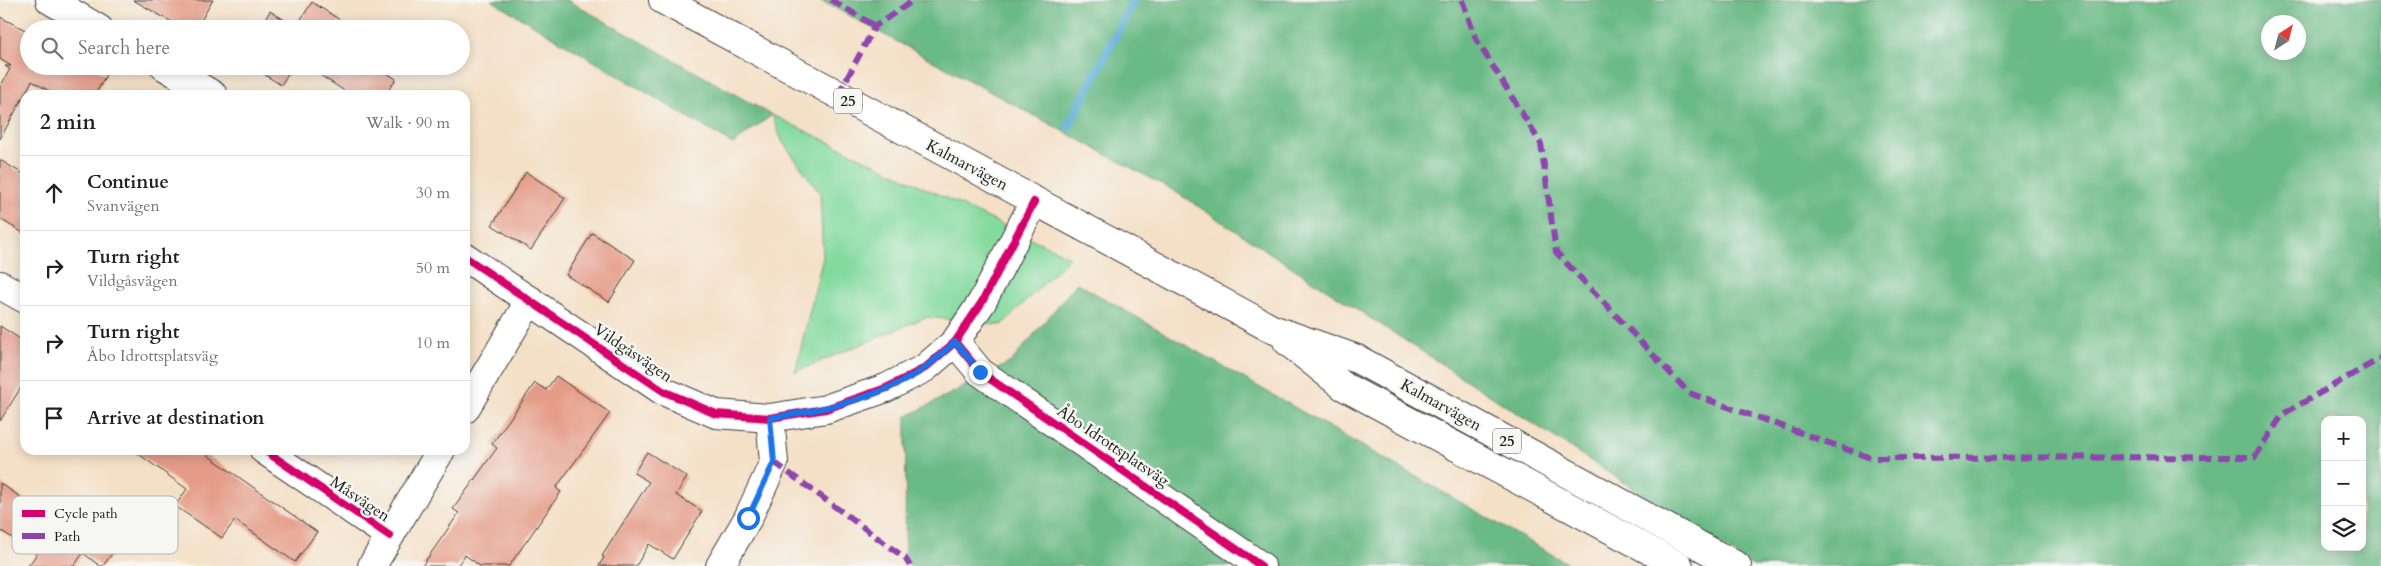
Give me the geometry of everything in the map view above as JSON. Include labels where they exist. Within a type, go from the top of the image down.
[{"type":"main road","points":[[50,0],[84,20]]},
{"type":"main road","name":"Kalmarvägen","points":[[663,0],[1272,329],[1357,359],[1737,566]]},
{"type":"main road","points":[[179,75],[205,90]]},
{"type":"main road","name":"Vildgåsvägen","points":[[470,260],[663,391],[716,414],[770,418],[826,409],[886,388],[925,368],[955,342],[982,302],[1034,202]]},
{"type":"main road","points":[[0,285],[20,297]]},
{"type":"main road","points":[[470,401],[530,300]]},
{"type":"main road","name":"Kalmarvägen","points":[[1272,329],[1343,386],[1679,566]]},
{"type":"main road","name":"Åbo Idrottsplatsväg","points":[[955,342],[980,372],[1261,566]]},
{"type":"main road","points":[[720,566],[748,518],[774,462],[770,418]]},
{"type":"main road","name":"Måsvägen","points":[[271,455],[390,536]]},
{"type":"main road","points":[[372,566],[438,455]]},
{"type":"green space","points":[[491,0],[567,0],[772,115],[733,144]]},
{"type":"green space","points":[[820,0],[2381,0],[2381,566],[1753,566],[1176,192]]},
{"type":"green space","points":[[772,115],[1070,257],[1002,325],[926,317],[795,372],[823,257],[820,193],[782,141]]},
{"type":"green space","points":[[1077,283],[1572,566],[910,566],[905,558],[906,417],[1011,362]]},
{"type":"building","points":[[133,0],[213,0],[201,20],[168,20]]},
{"type":"building","points":[[312,2],[340,20],[300,20]]},
{"type":"building","points":[[270,11],[285,20],[264,20]]},
{"type":"building","points":[[0,17],[20,27],[20,75],[106,75],[98,90],[47,90],[32,81],[27,90],[20,90],[20,103],[0,139],[0,87],[10,69],[5,66],[11,66],[0,59]]},
{"type":"building","points":[[265,75],[287,75],[281,85]]},
{"type":"building","points":[[320,75],[390,75],[396,79],[388,90],[343,90]]},
{"type":"building","points":[[0,160],[20,172],[20,231],[0,219]]},
{"type":"building","points":[[526,172],[565,198],[531,250],[492,225]]},
{"type":"building","points":[[592,233],[635,260],[609,302],[566,275]]},
{"type":"building","points":[[0,326],[20,339],[20,389],[0,421]]},
{"type":"building","points":[[556,376],[610,413],[556,488],[561,492],[509,566],[480,566],[465,555],[457,566],[422,566],[459,513],[453,509],[497,448],[492,444],[535,383],[546,390]]},
{"type":"building","points":[[647,452],[687,477],[676,495],[702,511],[673,559],[649,544],[636,566],[599,566],[604,557],[602,556],[649,482],[634,473]]},
{"type":"building","points":[[140,455],[207,455],[317,532],[295,562],[235,520],[222,538],[178,508],[178,502],[187,489]]},
{"type":"building","points":[[0,483],[19,496],[12,496],[12,538],[0,530]]},
{"type":"building","points":[[37,554],[82,554],[74,566],[28,566]]},
{"type":"building","points":[[84,554],[112,554],[103,566],[100,566]]},
{"type":"waterway","points":[[1068,127],[1134,0]]},
{"type":"marked path","points":[[831,0],[875,26]]},
{"type":"marked path","points":[[838,95],[875,26],[914,0]]},
{"type":"marked path","points":[[1462,0],[1476,39],[1541,144],[1556,252],[1689,393],[1871,458],[2255,457],[2283,414],[2381,358]]},
{"type":"marked path","points":[[774,462],[905,558],[910,566]]},
{"type":"cycle path","points":[[470,260],[663,391],[716,414],[770,418],[826,409],[886,388],[925,368],[955,342],[982,302],[1034,202]]},
{"type":"cycle path","points":[[955,342],[980,372],[1261,566]]},
{"type":"cycle path","points":[[271,455],[390,536]]},
{"type":"route","points":[[748,518],[774,462],[770,418],[826,409],[886,388],[925,368],[955,342],[980,372]]}]
